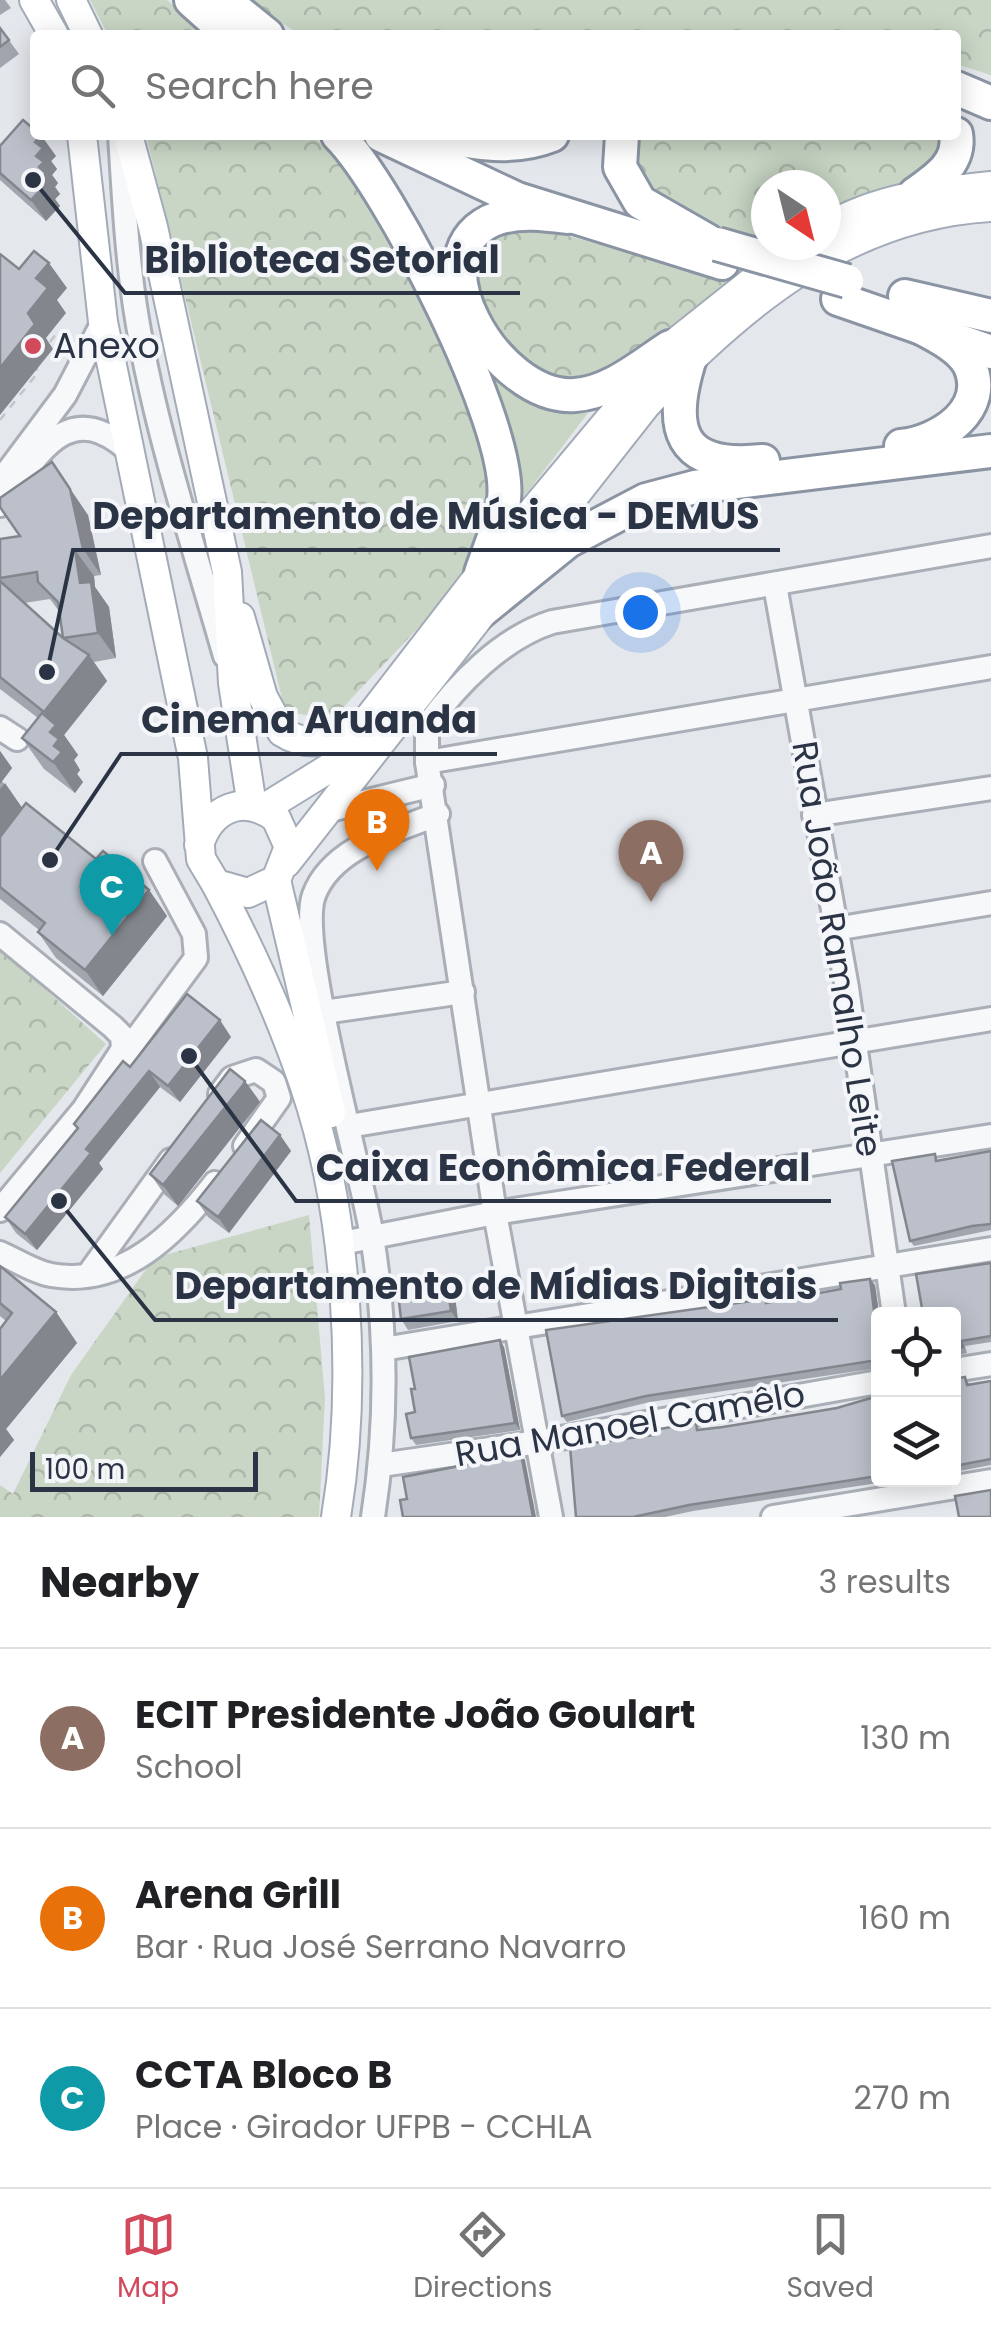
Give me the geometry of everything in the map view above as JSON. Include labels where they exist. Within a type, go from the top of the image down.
[{"type":"highway","points":[[190,0],[224,30]]},
{"type":"highway","points":[[224,0],[261,30]]},
{"type":"highway","points":[[961,90],[991,102]]},
{"type":"highway","points":[[342,140],[376,188],[425,274],[470,364],[501,450],[504,499],[481,572]]},
{"type":"highway","points":[[390,140],[447,170],[567,217]]},
{"type":"highway","points":[[432,140],[512,178],[716,249],[842,290],[991,328]]},
{"type":"highway","points":[[457,140],[474,144],[539,140]]},
{"type":"highway","points":[[622,140],[620,167],[640,202],[716,249]]},
{"type":"highway","points":[[915,194],[945,173],[957,140]]},
{"type":"highway","points":[[716,249],[567,217],[518,214],[497,218],[472,240],[463,256],[461,286],[488,347],[528,384],[562,396],[596,390],[680,352],[678,419],[692,446],[715,460],[747,463],[909,446],[955,425],[969,408],[975,384],[968,363],[956,348],[905,308]]},
{"type":"highway","points":[[905,308],[991,316]]},
{"type":"highway","points":[[905,308],[991,352]]},
{"type":"highway","points":[[478,614],[568,541],[646,500],[695,486],[991,452]]},
{"type":"main road","points":[[34,0],[51,30]]},
{"type":"main road","points":[[72,0],[86,30]]},
{"type":"main road","points":[[83,140],[103,322],[193,758],[200,845],[207,873],[216,884],[282,1022],[306,1091],[327,1184],[347,1345],[336,1517]]},
{"type":"main road","points":[[129,140],[154,227],[227,572],[263,696],[282,732],[308,742],[327,742],[364,729]]},
{"type":"main road","points":[[841,220],[856,211],[915,194],[991,186]]},
{"type":"main road","points":[[216,884],[248,893],[281,871],[478,614],[645,406],[680,352],[790,274],[858,236],[908,219],[991,206]]},
{"type":"main road","points":[[200,845],[204,831],[222,810],[257,807],[313,781],[364,729],[481,572],[680,352],[781,260]]},
{"type":"main road","points":[[227,572],[233,683],[257,807],[285,831],[281,871],[334,1127],[362,1240],[360,1404],[352,1517]]},
{"type":"street","points":[[120,140],[128,259],[138,328],[181,503],[233,683]]},
{"type":"street","points":[[0,482],[65,395],[103,322]]},
{"type":"street","points":[[0,505],[38,455],[72,428],[100,429],[128,450]]},
{"type":"street","points":[[550,1517],[495,1213],[425,731],[496,652],[532,628],[991,546]]},
{"type":"street","name":"Rua João Ramalho Leite","points":[[774,585],[853,1041],[893,1307]]},
{"type":"street","points":[[326,811],[388,798],[430,774],[796,698],[991,666]]},
{"type":"street","points":[[356,770],[388,798]]},
{"type":"street","points":[[814,815],[991,788]]},
{"type":"street","points":[[373,1517],[381,1465],[383,1348],[362,1240],[349,1126],[324,1012],[311,918],[316,890],[360,846],[438,814]]},
{"type":"street","points":[[0,1210],[196,958],[194,934],[154,860]]},
{"type":"street","points":[[834,929],[991,903]]},
{"type":"street","points":[[0,934],[122,1036],[122,1058]]},
{"type":"street","points":[[324,1012],[463,992]]},
{"type":"street","points":[[349,1126],[991,1019]]},
{"type":"street","points":[[0,1254],[50,1275],[88,1274],[148,1254],[177,1232],[279,1098],[274,1082],[256,1070],[232,1078],[209,1110]]},
{"type":"street","points":[[362,1240],[495,1213],[991,1136]]},
{"type":"street","points":[[88,1274],[186,1141]]},
{"type":"street","points":[[383,1348],[991,1249]]},
{"type":"street","points":[[961,1369],[991,1364]]},
{"type":"street","name":"Rua Manoel Camêlo","points":[[381,1465],[538,1442],[871,1383]]},
{"type":"street","points":[[961,1484],[991,1482]]},
{"type":"street","points":[[773,1517],[809,1514],[915,1487]]},
{"type":"street","points":[[919,1487],[924,1517]]},
{"type":"path","points":[[41,353],[56,334],[42,323]]},
{"type":"path","points":[[0,420],[39,372],[31,365]]},
{"type":"green space","points":[[90,0],[167,0],[200,30],[105,30]]},
{"type":"green space","points":[[248,0],[991,0],[991,75],[961,66],[961,30],[293,30]]},
{"type":"green space","points":[[147,140],[317,140],[375,212],[408,263],[464,378],[482,434],[491,486],[488,530],[465,572],[344,707],[321,718],[285,711]]},
{"type":"green space","points":[[634,140],[944,140],[929,173],[841,207],[841,170],[751,170],[751,237],[671,204],[640,180],[633,166]]},
{"type":"green space","points":[[529,225],[730,281],[630,361],[587,384],[529,371],[477,321],[471,254],[493,229]]},
{"type":"green space","points":[[471,351],[523,396],[552,408],[588,413],[520,502]]},
{"type":"green space","points":[[0,949],[106,1044],[0,1173]]},
{"type":"green space","points":[[309,1215],[325,1398],[319,1517],[0,1517],[0,1485],[13,1494],[71,1375],[154,1258]]},
{"type":"building","points":[[0,28],[9,40],[0,47]]},
{"type":"building","points":[[23,120],[30,126],[30,140],[37,140],[43,148],[36,156],[44,162],[39,167],[46,173],[40,180],[45,185],[31,200],[0,173],[0,146]]},
{"type":"building","points":[[34,251],[49,263],[36,278],[48,288],[28,313],[35,324],[0,368],[0,254],[19,269]]},
{"type":"building","points":[[52,462],[70,489],[83,549],[75,550],[80,583],[91,582],[98,633],[63,638],[58,602],[38,582],[37,572],[0,578],[0,539],[20,536],[0,507],[0,498]]},
{"type":"building","points":[[0,581],[63,638],[89,655],[44,712],[0,677]]},
{"type":"building","points":[[42,713],[56,725],[50,732],[59,739],[54,746],[62,752],[53,762],[22,738]]},
{"type":"building","points":[[26,803],[96,859],[103,851],[149,890],[85,970],[38,932],[45,923],[0,887],[0,837]]},
{"type":"building","points":[[187,994],[220,1020],[168,1086],[149,1071],[86,1149],[91,1153],[25,1234],[5,1217],[78,1128],[74,1124],[123,1061],[130,1067]]},
{"type":"building","points":[[230,1069],[245,1081],[243,1085],[163,1185],[150,1174]]},
{"type":"building","points":[[261,1120],[280,1135],[218,1217],[197,1201]]},
{"type":"building","points":[[991,1151],[991,1224],[910,1241],[892,1161],[935,1154],[936,1161]]},
{"type":"building","points":[[991,1263],[991,1336],[961,1341],[961,1307],[922,1307],[916,1274]]},
{"type":"building","points":[[0,1266],[56,1312],[0,1380],[0,1329],[12,1313],[0,1303]]},
{"type":"building","points":[[870,1279],[874,1307],[871,1361],[646,1396],[562,1416],[546,1330],[766,1299],[766,1303],[841,1289],[840,1283]]},
{"type":"building","points":[[447,1285],[451,1311],[401,1319],[398,1293]]},
{"type":"building","points":[[500,1340],[515,1423],[411,1438],[406,1414],[415,1412],[411,1389],[415,1389],[409,1357]]},
{"type":"building","points":[[965,1377],[967,1385],[991,1381],[991,1459],[961,1465],[961,1397],[961,1378]]},
{"type":"building","points":[[871,1398],[871,1477],[633,1517],[576,1517],[570,1446],[654,1435],[653,1430],[696,1423],[697,1430],[837,1408]]},
{"type":"building","points":[[521,1454],[533,1517],[403,1517],[400,1500],[407,1499],[403,1477]]},
{"type":"building","points":[[991,1490],[991,1517],[959,1517],[955,1496]]},
{"type":"place","name":"Biblioteca Setorial","points":[[33,180]]},
{"type":"place","name":"Anexo","points":[[33,346]]},
{"type":"place","name":"Departamento de Música - DEMUS","points":[[47,672]]},
{"type":"place","name":"Cinema Aruanda","points":[[50,860]]},
{"type":"place","name":"Arena Grill","points":[[377,871]]},
{"type":"place","name":"ECIT Presidente João Goulart","points":[[651,902]]},
{"type":"place","name":"CCTA Bloco B","points":[[112,936]]},
{"type":"place","name":"Caixa Econômica Federal","points":[[189,1056]]},
{"type":"place","name":"Departamento de Mídias Digitais","points":[[59,1201]]}]
